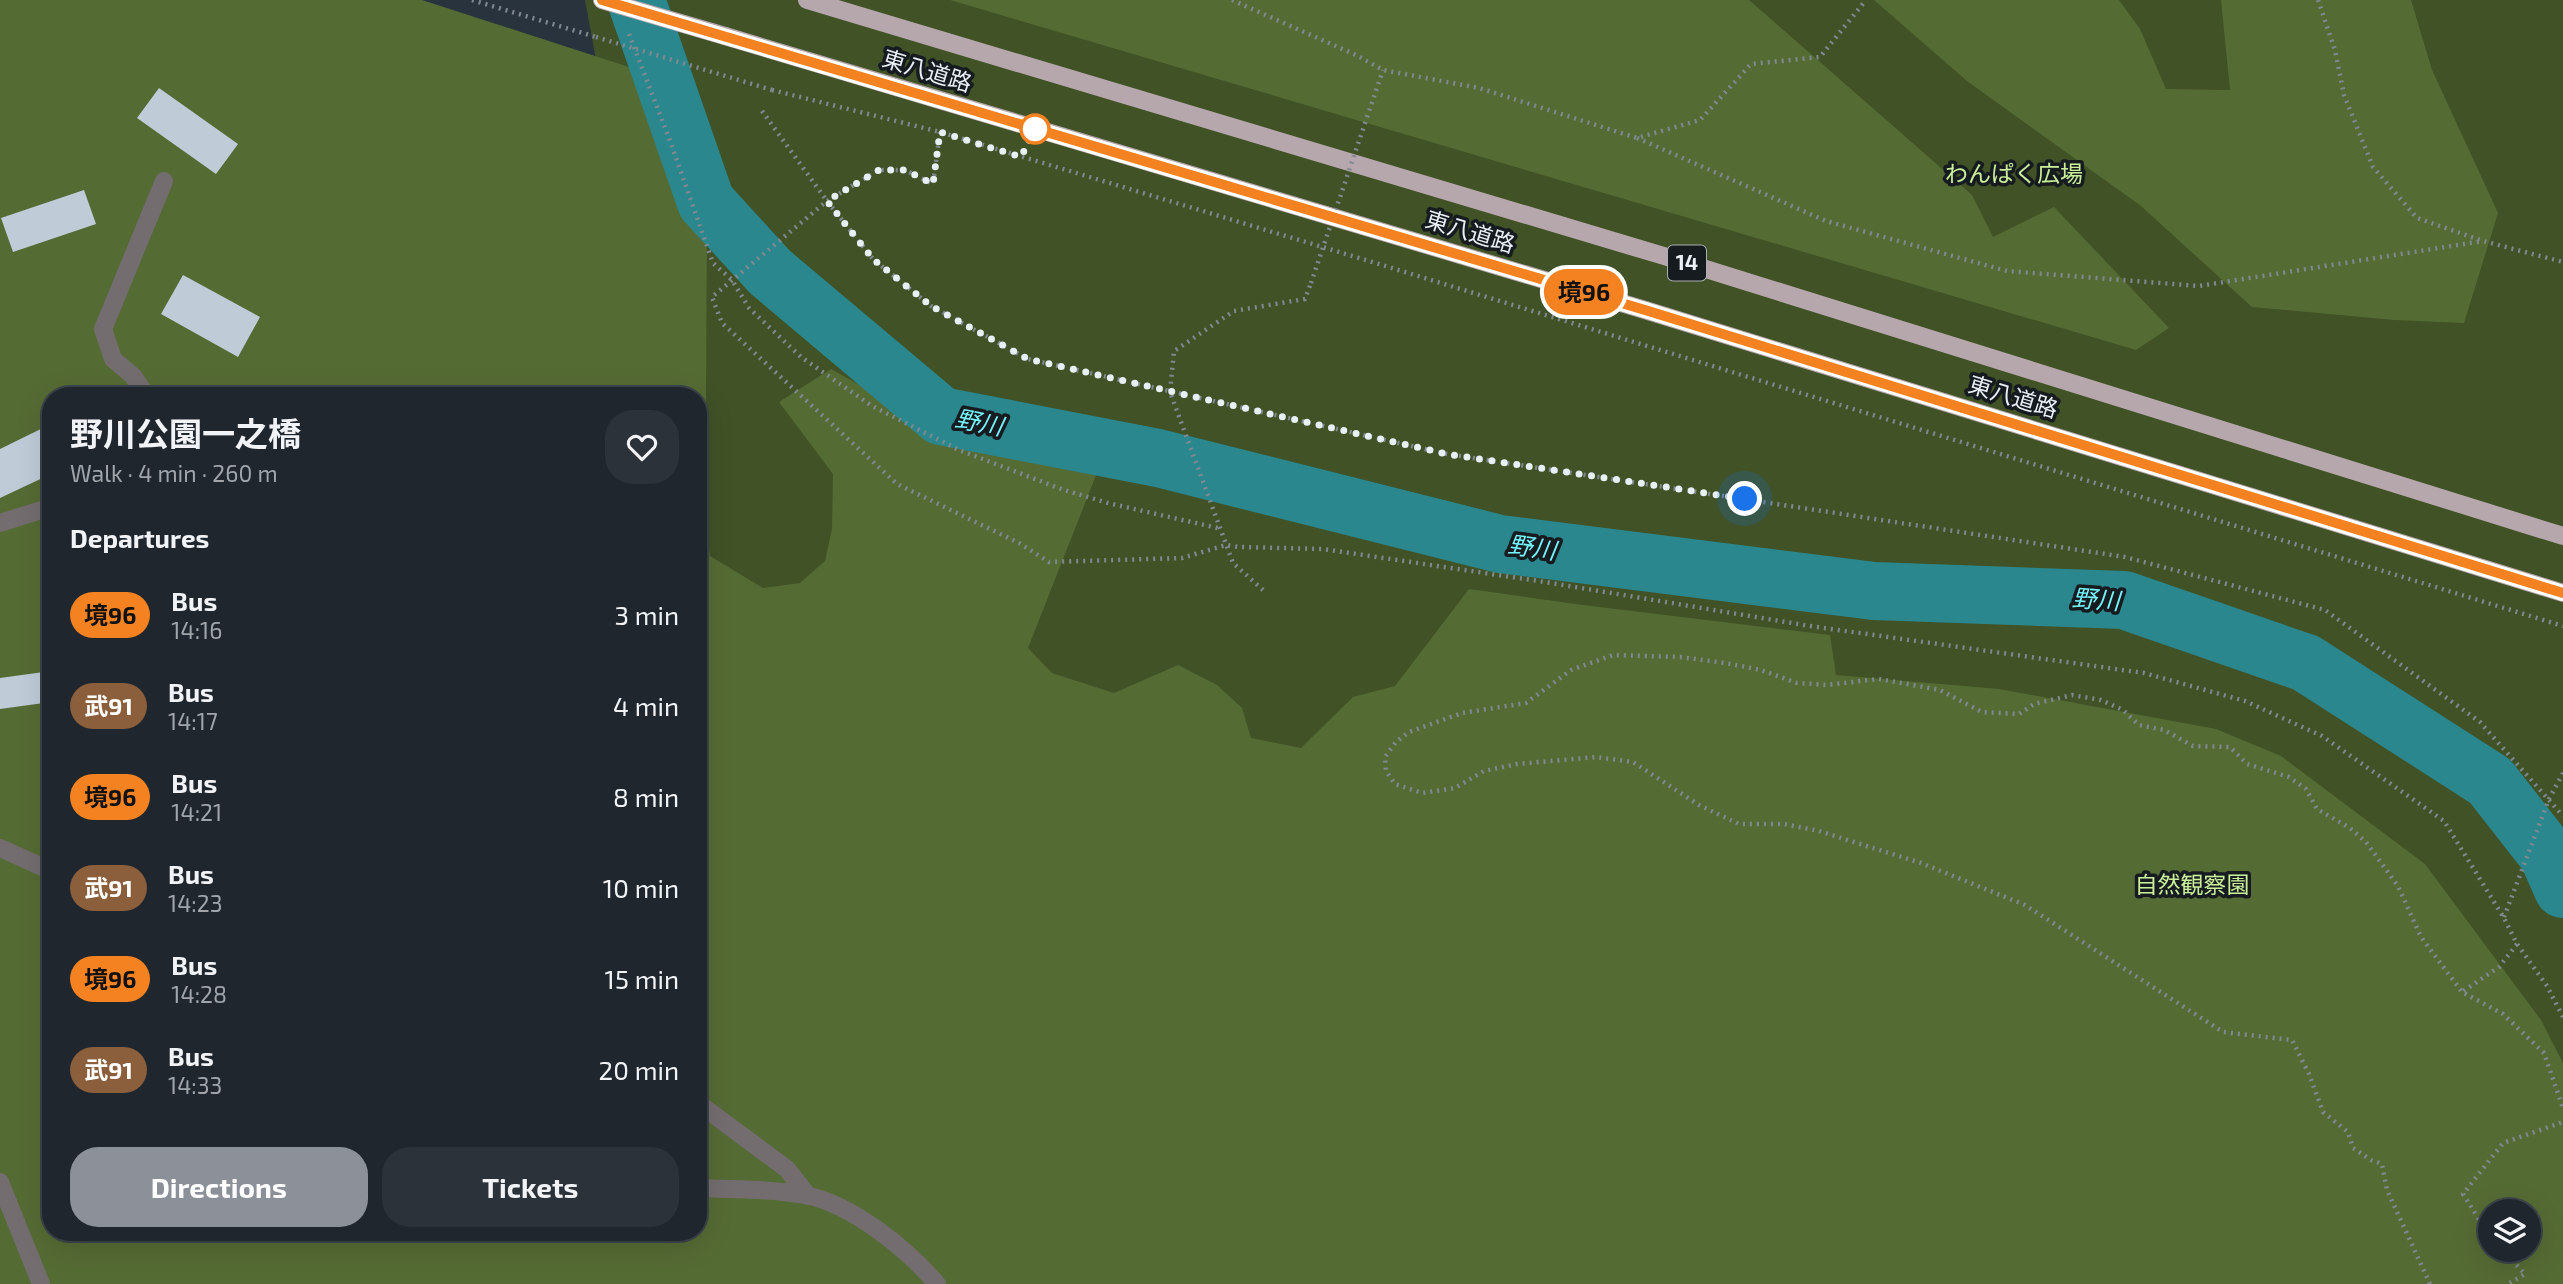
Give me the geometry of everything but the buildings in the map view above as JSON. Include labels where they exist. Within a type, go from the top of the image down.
[{"type":"main road","name":"東八道路","points":[[602,0],[1645,310],[2563,593]]},
{"type":"main road","name":"東八道路","points":[[807,0],[1664,256],[2563,536]]},
{"type":"lane","points":[[141,387],[133,376],[113,359],[103,329],[164,181]]},
{"type":"lane","points":[[0,523],[42,510]]},
{"type":"lane","points":[[0,848],[42,867]]},
{"type":"lane","points":[[707,1110],[787,1169],[808,1196]]},
{"type":"lane","points":[[0,1182],[41,1284]]},
{"type":"lane","points":[[707,1188],[773,1191],[808,1196],[850,1212],[916,1260],[937,1284]]},
{"type":"path","points":[[472,0],[772,90],[940,132],[2563,626]]},
{"type":"path","points":[[1233,0],[1383,70],[1479,88],[1637,138],[1826,221],[2007,271],[2199,286],[2483,241]]},
{"type":"path","points":[[1637,138],[1700,120],[1751,64],[1820,57],[1866,0]]},
{"type":"path","points":[[2318,0],[2335,50],[2344,94],[2373,167],[2417,218],[2483,241],[2563,262]]},
{"type":"path","points":[[624,23],[674,150],[713,263],[732,280],[749,308],[801,356],[872,406],[959,450],[1064,490],[1156,515],[1222,529]]},
{"type":"path","points":[[1263,590],[1233,563],[1170,392],[1174,351],[1234,311],[1305,299],[1383,70]]},
{"type":"path","points":[[762,111],[873,259],[931,306],[1028,359],[1447,454],[2125,557],[2325,610],[2480,722],[2563,816]]},
{"type":"path","points":[[940,132],[933,184],[905,170],[879,170],[827,201],[712,297],[722,323],[897,484],[1019,542],[1049,562],[1182,558],[1226,544],[1239,547],[1323,549],[1810,626],[2144,673],[2245,701],[2322,736],[2444,821],[2517,944],[2547,986],[2563,1017]]},
{"type":"path","points":[[2430,1284],[2387,1190],[2382,1164],[2353,1148],[2348,1132],[2323,1112],[2309,1074],[2292,1040],[2223,1032],[2025,905],[1921,863],[1819,831],[1784,824],[1739,824],[1699,805],[1633,762],[1596,757],[1517,764],[1484,771],[1455,788],[1422,793],[1395,784],[1386,771],[1385,757],[1396,742],[1409,732],[1462,713],[1526,703],[1571,670],[1613,656],[1680,657],[1725,663],[1761,670],[1797,683],[1826,685],[1879,679],[1940,690],[1982,712],[2019,714],[2034,705],[2072,695],[2101,700],[2123,710],[2139,725],[2164,730],[2193,746],[2230,747],[2247,764],[2289,777],[2306,789],[2317,809],[2350,828],[2379,858],[2407,904],[2421,937],[2462,992],[2503,1014],[2544,1053],[2563,1108]]},
{"type":"path","points":[[2504,918],[2549,799],[2563,774]]},
{"type":"path","points":[[2462,992],[2499,967],[2517,944]]},
{"type":"path","points":[[2478,1218],[2463,1194],[2503,1143],[2563,1122]]},
{"type":"path","points":[[2508,1284],[2525,1274],[2514,1262]]},
{"type":"green space","name":"自然観察園","points":[[0,0],[422,0],[632,68],[707,221],[706,387],[42,387],[42,1241],[707,1241],[707,534],[710,556],[763,588],[800,583],[825,561],[832,529],[833,474],[779,402],[831,369],[926,422],[1102,460],[1028,648],[1052,673],[1114,693],[1178,665],[1217,685],[1242,708],[1251,738],[1301,748],[1353,697],[1395,686],[1469,589],[1830,635],[1836,675],[1999,689],[2216,729],[2281,756],[2425,864],[2541,1020],[2563,1063],[2563,1284],[0,1284]]},
{"type":"green space","points":[[585,0],[2563,0],[2563,1284],[2503,1262],[2541,1262],[2541,1199],[2478,1199],[2478,1253],[707,606],[707,387],[695,387],[609,130]]},
{"type":"green space","points":[[950,0],[1749,0],[1972,195],[1993,237],[2054,207],[2169,328],[2136,350]]},
{"type":"green space","points":[[1874,0],[2119,0],[2140,29],[2166,89],[2230,90],[2221,0],[2411,0],[2432,70],[2498,213],[2464,323],[2394,320],[2252,307],[2141,206],[1967,81]]},
{"type":"waterway","name":"野川","points":[[636,0],[706,202],[770,272],[941,416],[1158,458],[1500,544],[1874,591],[2124,600],[2306,663],[2490,781],[2548,855],[2563,889]]},
{"type":"bus line","name":"境96","points":[[602,0],[1645,310],[2563,593]]},
{"type":"route","points":[[1035,129],[1021,157],[940,132],[933,184],[905,170],[879,170],[827,201],[873,259],[931,306],[1028,359],[1447,454],[1745,499]]},
{"type":"park label","name":"わんぱく広場","points":[[2014,174]]}]
